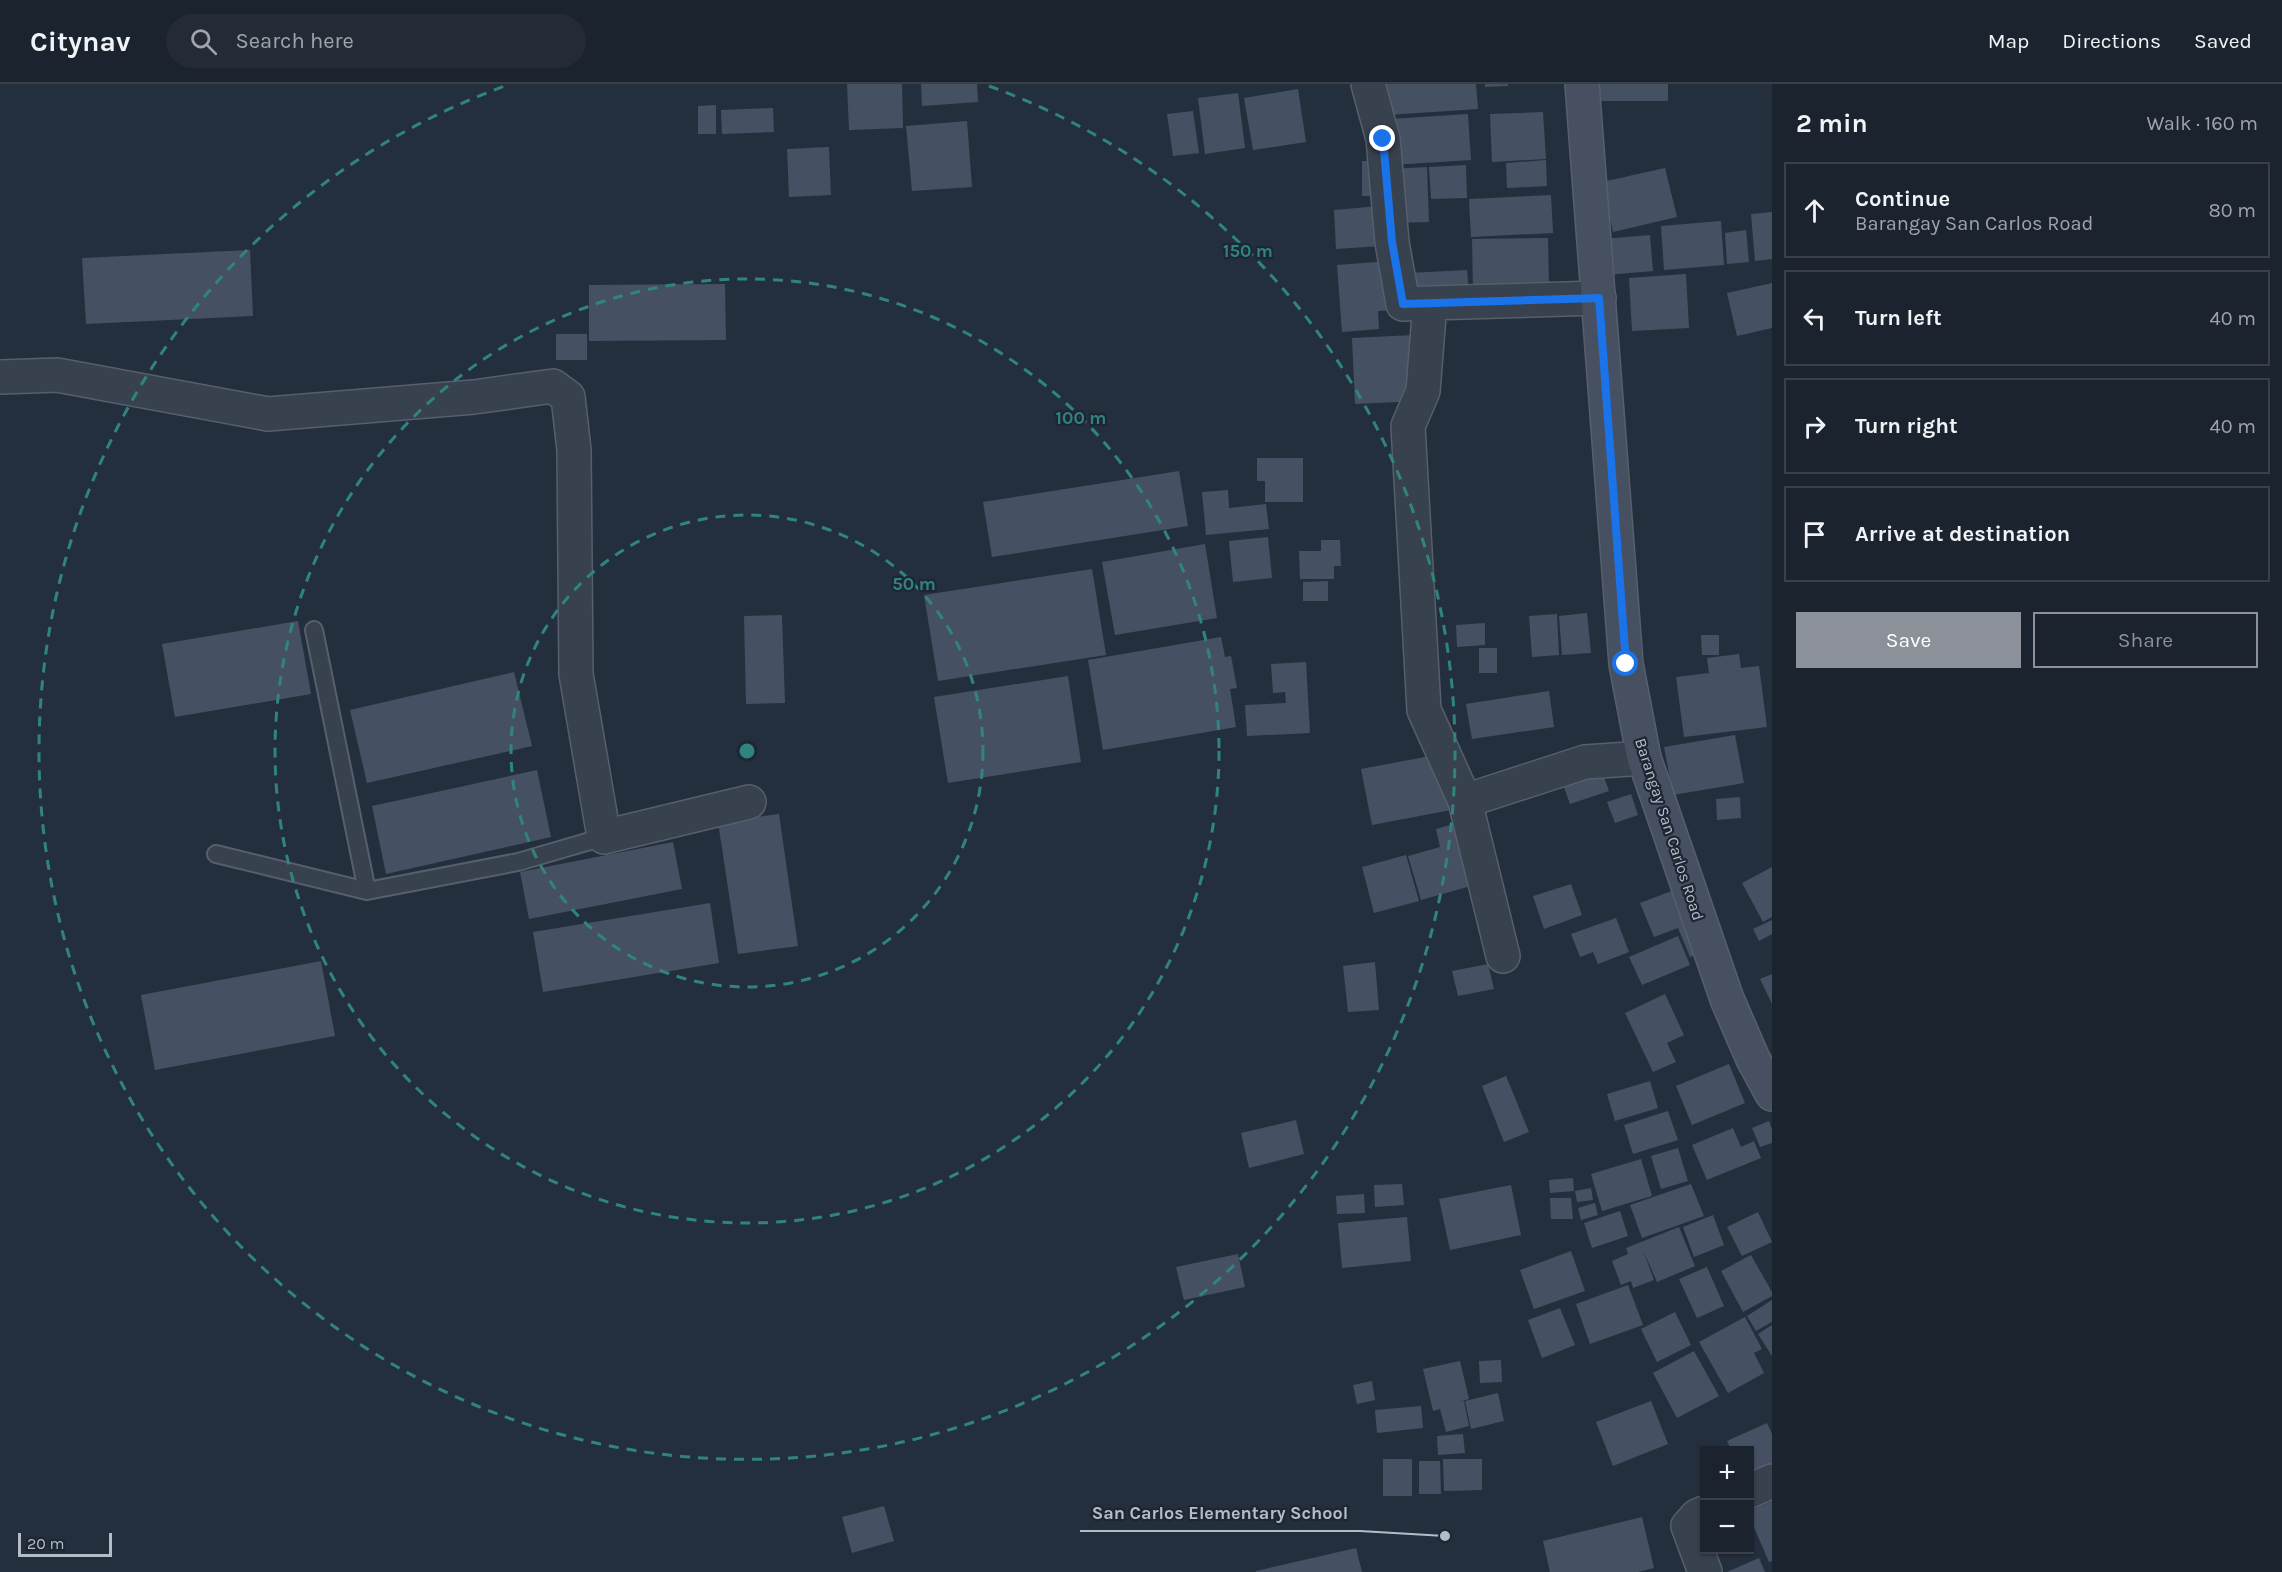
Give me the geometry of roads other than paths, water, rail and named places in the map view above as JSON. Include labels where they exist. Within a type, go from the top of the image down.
[{"type":"street","points":[[1368,84],[1383,139],[1392,242],[1403,304],[1599,298]]},
{"type":"street","name":"Barangay San Carlos Road","points":[[1582,84],[1626,664],[1644,758],[1727,999],[1753,1059],[1772,1094]]},
{"type":"street","points":[[1430,303],[1423,391],[1408,426],[1424,710],[1465,801],[1503,956]]},
{"type":"street","points":[[0,377],[57,375],[267,414],[474,397],[553,386],[568,397],[574,450],[576,674],[604,837],[749,802]]},
{"type":"street","points":[[1465,801],[1585,762],[1644,758]]},
{"type":"street","points":[[1754,1489],[1772,1481]]},
{"type":"street","points":[[1700,1514],[1688,1526],[1705,1572]]},
{"type":"lane","points":[[314,630],[367,891]]},
{"type":"lane","points":[[216,854],[367,891],[518,862],[604,837]]},
{"type":"place","name":"San Carlos Elementary School","points":[[1445,1536]]}]
